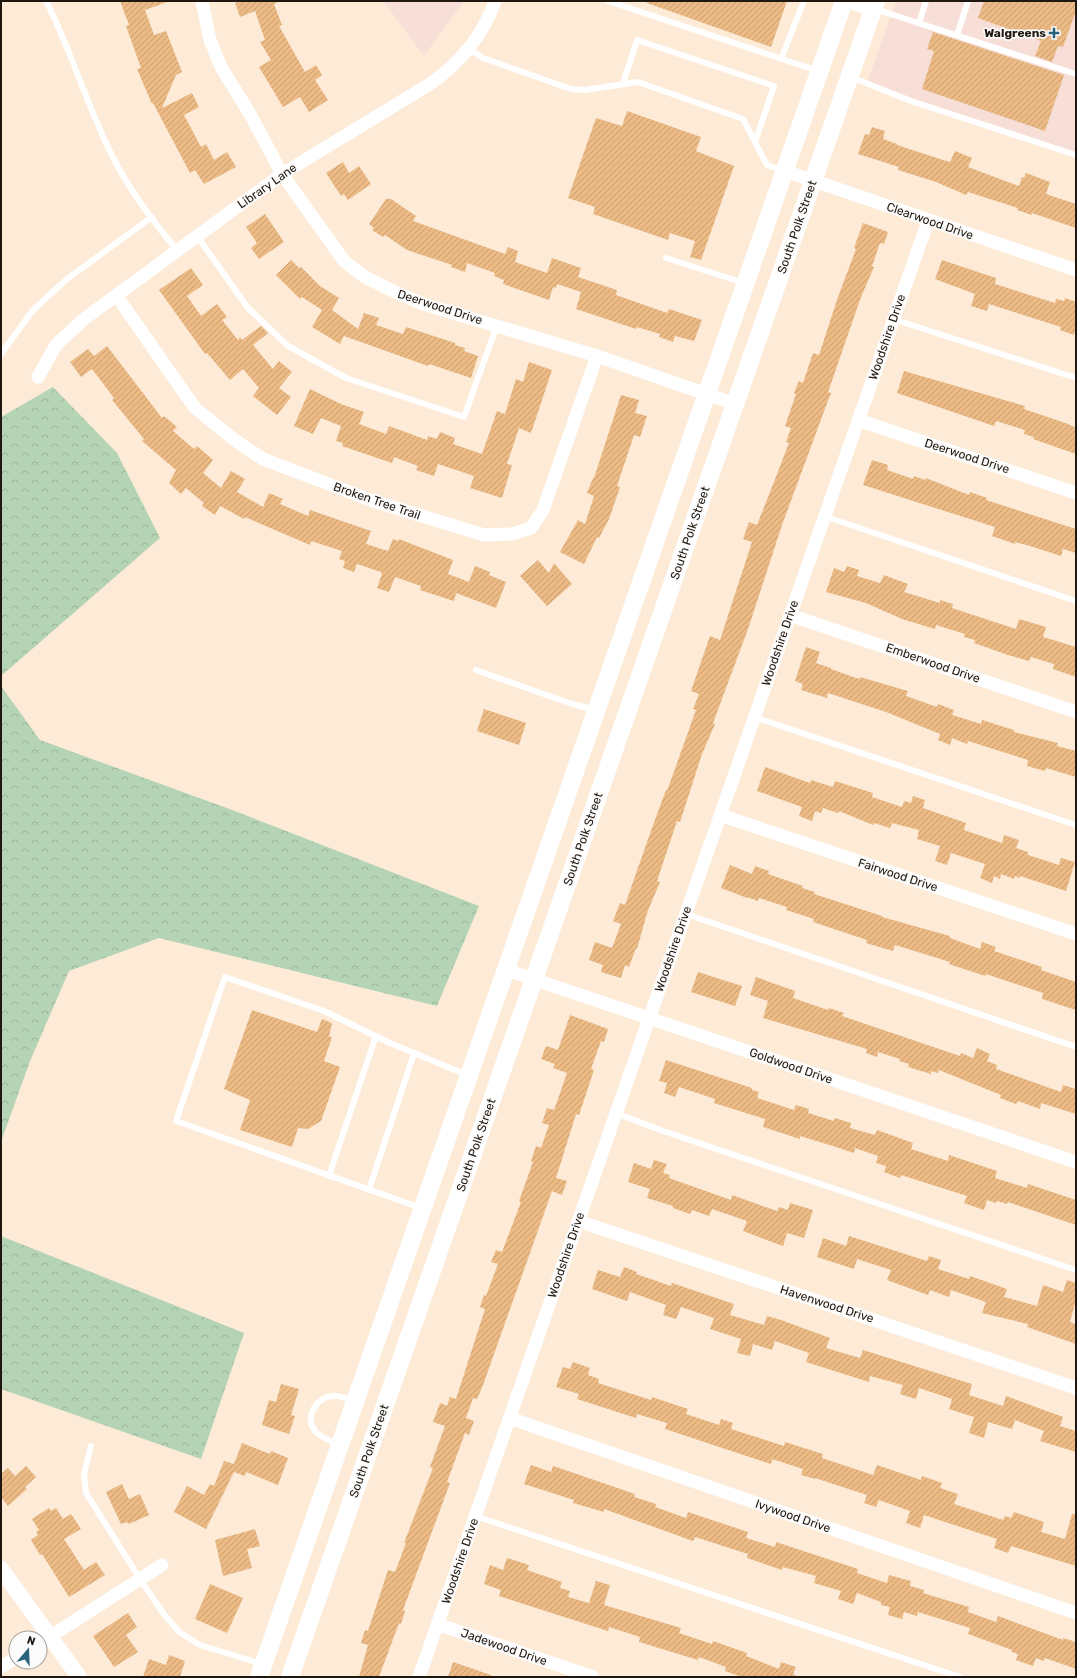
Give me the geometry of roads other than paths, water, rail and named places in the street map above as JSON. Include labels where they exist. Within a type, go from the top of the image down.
[{"type":"main road","points":[[261,1671],[844,1]]},
{"type":"main road","points":[[852,1],[875,5]]},
{"type":"main road","name":"South Polk Street","points":[[290,1677],[875,5]]},
{"type":"main road","points":[[596,711],[625,720]]},
{"type":"main road","points":[[355,1401],[383,1412]]},
{"type":"street","name":"Deerwood Drive","points":[[202,1],[210,40],[221,67],[250,114],[282,174],[344,261],[365,277],[423,304],[597,356],[735,404]]},
{"type":"street","name":"Library Lane","points":[[38,377],[56,345],[84,319],[116,295],[282,174],[430,84],[450,70],[469,49],[477,37],[495,1]]},
{"type":"street","name":"Clearwood Drive","points":[[785,171],[1076,270]]},
{"type":"street","name":"Woodshire Drive","points":[[419,1677],[928,220]]},
{"type":"street","name":"Broken Tree Trail","points":[[116,295],[195,408],[243,446],[263,458],[373,501],[484,535],[512,534],[531,528],[543,510],[597,356]]},
{"type":"street","name":"Deerwood Drive","points":[[858,420],[1076,493]]},
{"type":"street","name":"Emberwood Drive","points":[[790,614],[1076,712]]},
{"type":"street","name":"Fairwood Drive","points":[[720,815],[1076,934]]},
{"type":"street","name":"Goldwood Drive","points":[[506,970],[1076,1162]]},
{"type":"street","name":"Havenwood Drive","points":[[578,1221],[1076,1388]]},
{"type":"street","name":"Ivywood Drive","points":[[509,1418],[1076,1613]]},
{"type":"street","points":[[48,1638],[162,1565]]},
{"type":"street","points":[[1,1570],[39,1630]]},
{"type":"street","name":"Jadewood Drive","points":[[437,1624],[593,1677]]},
{"type":"street","points":[[48,1643],[79,1677]]},
{"type":"lane","points":[[46,1],[98,127],[116,164],[152,217],[177,250]]},
{"type":"lane","points":[[608,1],[819,72]]},
{"type":"lane","points":[[781,59],[804,1]]},
{"type":"lane","points":[[919,23],[926,1]]},
{"type":"lane","points":[[957,35],[968,1]]},
{"type":"lane","points":[[875,5],[919,23],[1076,74]]},
{"type":"lane","points":[[623,84],[637,40],[774,86],[755,142]]},
{"type":"lane","points":[[469,49],[483,58],[571,89],[585,90],[638,82],[743,119],[767,165],[785,171]]},
{"type":"lane","points":[[850,77],[911,101],[1076,155]]},
{"type":"lane","points":[[1,354],[33,310],[62,285],[152,217]]},
{"type":"lane","points":[[197,236],[248,308],[288,346],[346,378],[464,417],[497,325]]},
{"type":"lane","points":[[666,258],[746,284]]},
{"type":"lane","points":[[893,319],[1076,378]]},
{"type":"lane","points":[[824,516],[1076,601]]},
{"type":"lane","points":[[476,670],[596,711]]},
{"type":"lane","points":[[754,717],[1076,825]]},
{"type":"lane","points":[[685,914],[1076,1047]]},
{"type":"lane","points":[[422,1208],[176,1121],[225,977],[324,1012],[469,1076]]},
{"type":"lane","points":[[329,1176],[376,1036]]},
{"type":"lane","points":[[369,1190],[414,1053]]},
{"type":"lane","points":[[616,1113],[670,1134],[1076,1270]]},
{"type":"lane","points":[[340,1446],[326,1440],[316,1432],[312,1425],[311,1415],[317,1401],[324,1397],[334,1395],[355,1401]]},
{"type":"lane","points":[[91,1446],[84,1474],[86,1493],[163,1613],[179,1632],[200,1645],[261,1671]]},
{"type":"lane","points":[[475,1516],[960,1677]]},
{"type":"place","name":"Walgreens","points":[[1054,33]]}]
